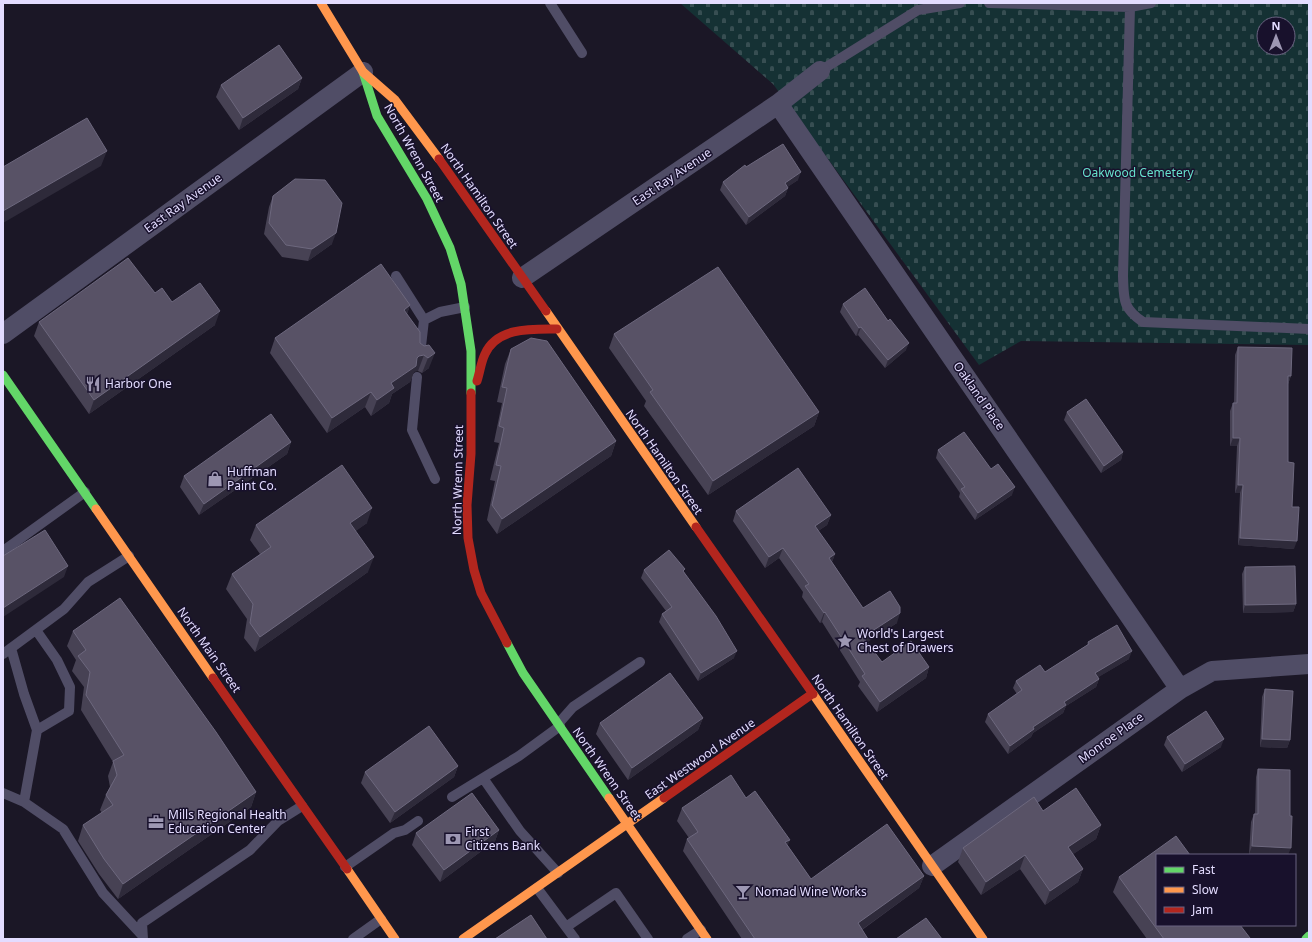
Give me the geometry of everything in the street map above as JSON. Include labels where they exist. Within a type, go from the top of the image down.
[{"type":"street","name":"North Hamilton Street","points":[[321,3],[363,72],[395,100],[452,176],[557,329],[983,939]]},
{"type":"street","name":"East Ray Avenue","points":[[522,278],[778,104],[820,71]]},
{"type":"street","name":"North Wrenn Street","points":[[363,72],[377,116],[427,199],[450,248],[461,284],[471,351],[471,454],[467,505],[468,538],[474,570],[481,593],[523,673],[707,939]]},
{"type":"street","name":"East Ray Avenue","points":[[3,334],[363,72]]},
{"type":"street","name":"Oakland Place","points":[[778,104],[1180,689]]},
{"type":"street","points":[[471,402],[485,354],[491,345],[503,336],[517,330],[557,329]]},
{"type":"street","name":"North Main Street","points":[[3,375],[395,939]]},
{"type":"street","name":"Monroe Place","points":[[932,866],[1180,689],[1212,671],[1309,664]]},
{"type":"street","name":"East Westwood Avenue","points":[[463,939],[628,825],[812,694]]},
{"type":"street","points":[[1306,939],[1309,936]]},
{"type":"lane","points":[[550,3],[582,54]]},
{"type":"lane","points":[[820,71],[918,10],[960,3]]},
{"type":"lane","points":[[989,3],[1130,7],[1150,3]]},
{"type":"lane","points":[[1130,7],[1124,276],[1124,298],[1130,314],[1143,322],[1309,330]]},
{"type":"lane","points":[[396,276],[424,320],[420,355]]},
{"type":"lane","points":[[424,320],[440,312],[465,307]]},
{"type":"lane","points":[[416,377],[412,430],[435,479]]},
{"type":"lane","points":[[3,551],[85,492]]},
{"type":"lane","points":[[24,802],[37,730],[7,651],[64,609],[88,582],[129,556]]},
{"type":"lane","points":[[36,630],[57,660],[70,687],[69,711],[37,730]]},
{"type":"lane","points":[[452,797],[519,756],[559,725],[573,707],[640,662]]},
{"type":"lane","points":[[483,778],[520,831],[534,844],[558,873]]},
{"type":"lane","points":[[3,794],[24,802],[63,829],[103,893],[143,937]]},
{"type":"lane","points":[[143,937],[142,923],[250,850],[278,821],[302,806]]},
{"type":"lane","points":[[345,867],[394,833],[405,830],[418,821]]},
{"type":"lane","points":[[537,888],[575,939]]},
{"type":"lane","points":[[566,927],[616,894],[648,939]]},
{"type":"lane","points":[[353,939],[381,919]]},
{"type":"lane","points":[[687,939],[701,930]]},
{"type":"green space","name":"Oakwood Cemetery","points":[[680,3],[1309,3],[1309,345],[1021,341],[979,365],[773,84]]},
{"type":"building","points":[[279,45],[302,78],[243,118],[221,85]]},
{"type":"building","points":[[87,118],[107,151],[3,211],[3,167]]},
{"type":"building","points":[[783,144],[801,172],[785,183],[788,188],[749,217],[723,182],[745,165],[746,167]]},
{"type":"building","points":[[295,179],[325,180],[342,203],[336,233],[312,249],[286,245],[269,223],[273,196]]},
{"type":"building","points":[[128,258],[155,293],[162,288],[172,302],[200,283],[220,311],[94,400],[39,322]]},
{"type":"building","points":[[381,264],[410,305],[404,310],[420,332],[420,343],[424,346],[429,345],[435,353],[428,358],[424,355],[419,356],[417,358],[416,366],[391,383],[394,388],[377,400],[371,392],[332,418],[275,338]]},
{"type":"building","points":[[718,267],[819,412],[713,481],[650,392],[653,390],[614,334]]},
{"type":"building","points":[[865,288],[888,321],[890,319],[909,343],[888,360],[861,327],[859,328],[843,304]]},
{"type":"building","points":[[531,338],[547,341],[616,441],[502,519],[492,505],[501,466],[496,465],[504,428],[499,426],[507,388],[502,387],[511,349]]},
{"type":"building","points":[[1238,347],[1292,348],[1291,376],[1288,376],[1288,462],[1294,463],[1292,507],[1299,507],[1297,541],[1240,538],[1243,485],[1238,485],[1240,438],[1233,438],[1233,403],[1237,403]]},
{"type":"building","points":[[1086,399],[1123,452],[1104,466],[1067,412]]},
{"type":"building","points":[[271,414],[291,442],[204,504],[184,476]]},
{"type":"building","points":[[964,432],[991,469],[998,464],[1015,487],[978,513],[961,489],[965,487],[938,450]]},
{"type":"building","points":[[342,465],[372,508],[350,523],[374,557],[260,637],[250,623],[253,604],[232,574],[271,547],[256,525]]},
{"type":"building","points":[[798,468],[831,515],[815,526],[835,554],[829,558],[863,608],[890,591],[900,607],[900,613],[863,637],[882,662],[911,641],[929,667],[880,702],[862,676],[865,674],[825,612],[824,613],[805,586],[809,584],[783,548],[769,557],[736,511]]},
{"type":"building","points":[[45,530],[68,566],[3,608],[3,556]]},
{"type":"building","points":[[669,550],[685,569],[683,571],[716,616],[737,651],[701,673],[662,614],[672,607],[644,570]]},
{"type":"building","points":[[1295,566],[1296,604],[1245,605],[1245,567]]},
{"type":"building","points":[[120,598],[216,732],[256,792],[123,884],[104,859],[83,825],[113,805],[106,795],[117,775],[113,761],[124,755],[86,695],[90,672],[78,656],[86,650],[73,631]]},
{"type":"building","points":[[1117,625],[1132,651],[1095,673],[1099,679],[1064,702],[1066,705],[1033,727],[1034,729],[1010,746],[988,714],[1022,690],[1016,681],[1040,665],[1045,672],[1089,644],[1088,642]]},
{"type":"building","points":[[670,673],[703,718],[632,768],[600,723]]},
{"type":"building","points":[[1265,689],[1293,691],[1290,740],[1262,739]]},
{"type":"building","points":[[1206,711],[1224,739],[1185,764],[1167,737]]},
{"type":"building","points":[[429,726],[458,766],[395,812],[365,772]]},
{"type":"building","points":[[1258,769],[1290,770],[1290,816],[1292,816],[1291,848],[1252,846],[1254,814],[1258,814]]},
{"type":"building","points":[[731,775],[746,798],[755,791],[790,840],[785,842],[811,879],[887,824],[924,876],[858,923],[868,939],[755,939],[687,839],[698,832],[682,808]]},
{"type":"building","points":[[1076,788],[1101,825],[1068,847],[1083,869],[1050,891],[1025,855],[986,882],[963,848],[1034,797],[1043,811]]},
{"type":"building","points":[[472,793],[499,830],[444,870],[416,833]]},
{"type":"building","points":[[1176,836],[1189,854],[1156,854],[1156,926],[1241,926],[1250,938],[1164,939],[1119,877]]},
{"type":"building","points":[[531,915],[547,939],[495,939]]},
{"type":"building","points":[[926,918],[942,939],[896,939]]},
{"type":"traffic: fast","points":[[363,72],[377,116],[427,199],[450,248],[461,284],[471,351],[471,393]]},
{"type":"traffic: fast","points":[[3,375],[96,509]]},
{"type":"traffic: fast","points":[[507,643],[523,673],[609,798]]},
{"type":"traffic: fast","points":[[1306,939],[1309,936]]},
{"type":"traffic: slow","points":[[321,3],[363,72],[395,100],[439,159]]},
{"type":"traffic: slow","points":[[546,311],[696,527]]},
{"type":"traffic: slow","points":[[96,509],[213,678]]},
{"type":"traffic: slow","points":[[813,694],[983,939]]},
{"type":"traffic: slow","points":[[609,798],[707,939]]},
{"type":"traffic: slow","points":[[463,939],[664,798]]},
{"type":"traffic: slow","points":[[347,869],[395,939]]},
{"type":"traffic: jam","points":[[439,159],[546,311]]},
{"type":"traffic: jam","points":[[477,381],[482,360],[491,345],[498,339],[506,334],[516,331],[557,329]]},
{"type":"traffic: jam","points":[[471,393],[471,454],[467,505],[468,538],[474,570],[481,593],[507,643]]},
{"type":"traffic: jam","points":[[696,527],[813,694]]},
{"type":"traffic: jam","points":[[213,678],[347,869]]},
{"type":"traffic: jam","points":[[664,798],[812,694]]},
{"type":"place","name":"Harbor One","points":[[93,384]]},
{"type":"place","name":"Huffman Paint Co.","points":[[215,479]]},
{"type":"place","name":"World's Largest Chest of Drawers","points":[[845,641]]},
{"type":"place","name":"Mills Regional Health Education Center","points":[[156,822]]},
{"type":"place","name":"First Citizens Bank","points":[[453,839]]},
{"type":"place","name":"Nomad Wine Works","points":[[743,892]]}]
